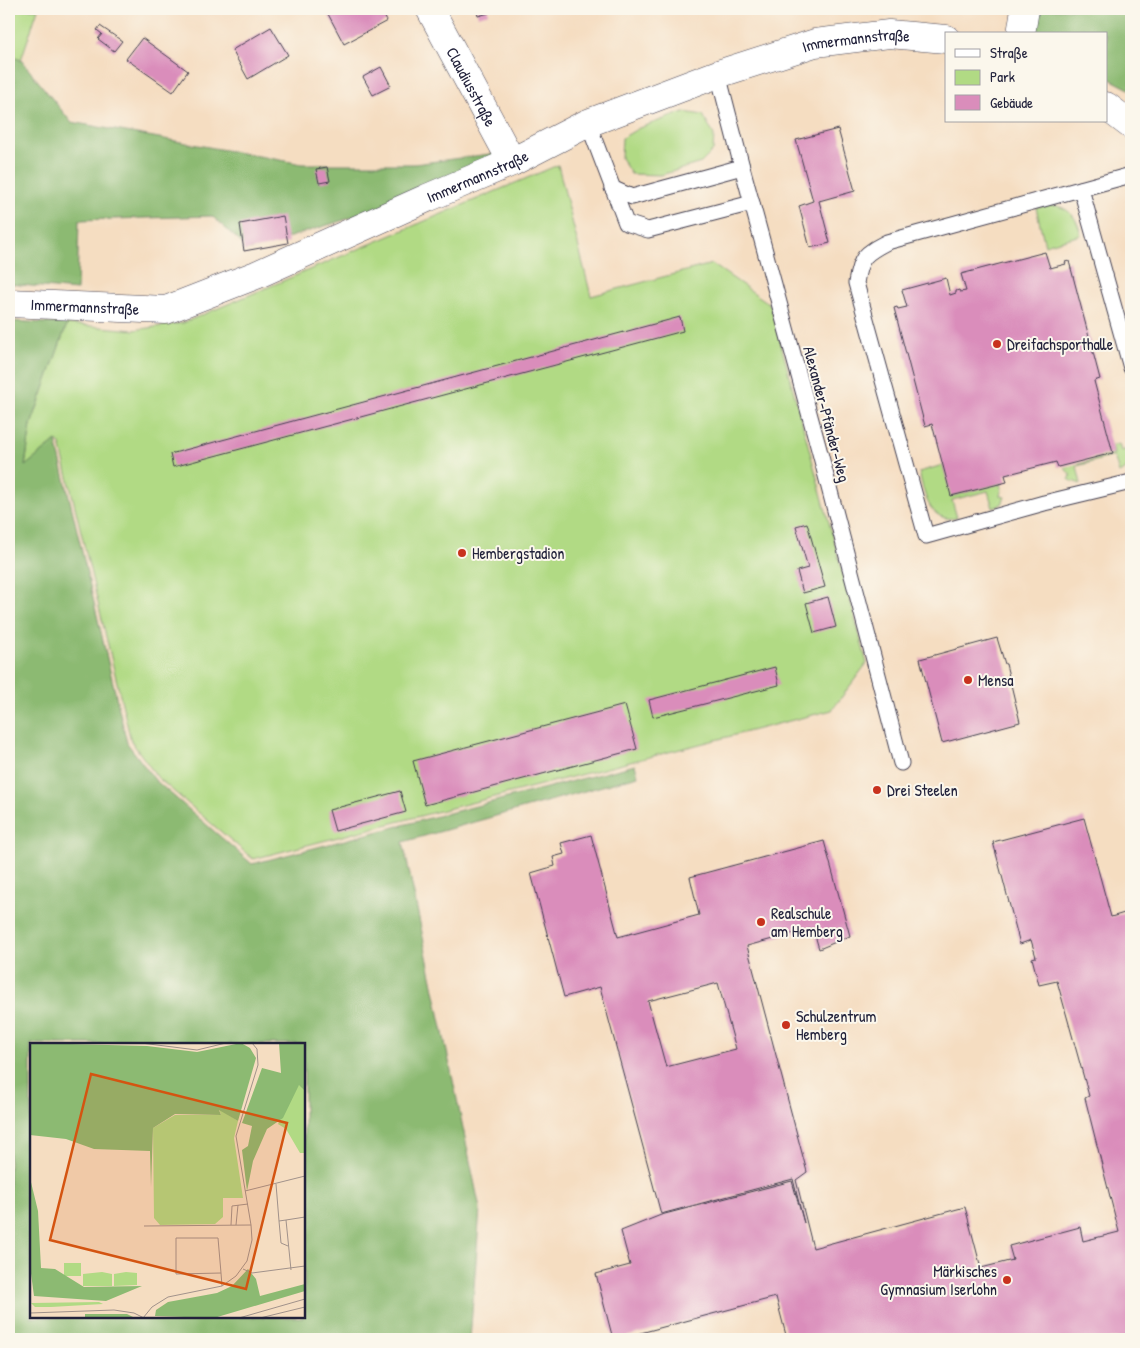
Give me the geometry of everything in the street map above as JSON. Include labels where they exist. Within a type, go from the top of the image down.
[{"type":"street","name":"Claudiusstraße","points":[[430,9],[512,162]]},
{"type":"street","points":[[1021,32],[1025,9]]},
{"type":"street","name":"Immermannstraße","points":[[9,302],[166,310],[256,275],[512,162],[588,123],[718,74],[815,44],[889,34],[945,39]]},
{"type":"street","points":[[1108,108],[1131,125]]},
{"type":"lane","name":"Alexander-Pfänder-Weg","points":[[718,74],[901,763]]},
{"type":"lane","points":[[588,123],[626,223],[648,230],[752,203]]},
{"type":"lane","points":[[612,188],[632,197],[742,167]]},
{"type":"lane","points":[[1131,175],[887,242],[870,250],[859,263],[856,283],[926,536],[1044,503],[1131,482]]},
{"type":"lane","points":[[1081,189],[1131,368]]},
{"type":"green space","points":[[9,9],[38,9],[21,60],[9,55]]},
{"type":"green space","points":[[1022,9],[1131,9],[1131,90],[1108,78],[1108,32],[1033,32]]},
{"type":"green space","points":[[9,55],[21,60],[71,122],[302,164],[415,164],[505,152],[426,194],[249,250],[212,216],[79,220],[77,290],[9,284]]},
{"type":"green space","points":[[684,112],[703,115],[714,135],[713,151],[701,163],[661,175],[631,174],[621,158],[622,138],[639,128]]},
{"type":"green space","name":"Hembergstadion","points":[[558,165],[591,296],[712,264],[770,304],[867,663],[832,710],[253,859],[158,778],[131,741],[60,444],[56,441],[25,467],[31,425],[67,324],[134,330],[183,323]]},
{"type":"green space","points":[[1051,205],[1063,208],[1072,214],[1081,235],[1045,245],[1036,208]]},
{"type":"green space","points":[[9,321],[67,324],[31,425],[25,466],[56,441],[127,743],[155,780],[252,864],[635,765],[638,776],[403,842],[480,1209],[470,1339],[9,1339]]},
{"type":"green space","points":[[1119,444],[1121,451],[1131,448],[1131,466],[1119,473],[1114,456],[1077,466],[1081,484],[1069,480],[1071,476],[1065,468],[1114,454],[1112,446]]},
{"type":"green space","points":[[943,465],[952,496],[1001,483],[1000,496],[1005,497],[1002,504],[993,508],[988,491],[952,500],[957,518],[940,516],[929,504],[919,472]]},
{"type":"building","points":[[338,9],[380,9],[387,21],[344,44],[328,14]]},
{"type":"building","points":[[476,9],[487,9],[489,13],[478,16]]},
{"type":"building","points":[[837,9],[858,9],[839,15]]},
{"type":"building","points":[[100,26],[122,41],[114,51],[98,39],[102,34],[97,30]]},
{"type":"building","points":[[271,27],[288,55],[248,79],[232,50]]},
{"type":"building","points":[[142,38],[188,71],[173,92],[126,59]]},
{"type":"building","points":[[381,67],[391,86],[373,95],[363,77]]},
{"type":"building","points":[[838,129],[855,191],[819,201],[830,243],[810,248],[799,206],[813,201],[796,140]]},
{"type":"building","points":[[327,167],[330,181],[319,183],[316,169]]},
{"type":"building","points":[[283,216],[288,243],[244,251],[240,224]]},
{"type":"building","name":"Dreifachsporthalle","points":[[1045,252],[1050,268],[1066,264],[1065,262],[1069,261],[1100,379],[1094,381],[1113,453],[1058,467],[1056,462],[1005,475],[1007,482],[951,496],[932,424],[925,426],[894,308],[907,307],[902,290],[946,278],[950,295],[959,290],[960,292],[966,291],[961,274]]},
{"type":"building","points":[[680,317],[683,331],[173,467],[170,454]]},
{"type":"building","points":[[807,523],[825,587],[803,593],[797,571],[808,568],[796,526]]},
{"type":"building","points":[[828,597],[836,627],[814,633],[806,603]]},
{"type":"building","name":"Mensa","points":[[997,638],[1006,664],[1020,722],[942,743],[920,659]]},
{"type":"building","points":[[775,667],[779,685],[653,717],[649,700]]},
{"type":"building","points":[[625,705],[637,749],[425,805],[413,761]]},
{"type":"building","points":[[400,791],[406,812],[335,831],[329,810]]},
{"type":"building","points":[[1084,818],[1111,917],[1131,911],[1131,1339],[787,1339],[776,1297],[613,1339],[596,1274],[630,1265],[621,1231],[661,1215],[792,1181],[804,1223],[793,1179],[661,1214],[600,987],[564,997],[531,873],[555,866],[553,857],[564,854],[561,843],[591,835],[618,937],[699,915],[690,877],[824,841],[850,936],[819,949],[813,928],[747,946],[807,1172],[796,1180],[813,1248],[965,1207],[981,1268],[1013,1260],[1009,1246],[1080,1227],[1083,1241],[1119,1232],[1085,1098],[1089,1096],[1057,981],[1039,985],[1032,958],[1036,957],[1031,940],[1020,944],[993,842]],"holes":[[[718,983],[736,1049],[666,1067],[648,1001]]]},
{"type":"place","name":"Dreifachsporthalle","points":[[997,344]]},
{"type":"place","name":"Hembergstadion","points":[[462,553]]},
{"type":"place","name":"Mensa","points":[[968,680]]},
{"type":"place","name":"Drei Steelen","points":[[877,790]]},
{"type":"place","name":"Realschule am Hemberg","points":[[761,922]]},
{"type":"place","name":"Schulzentrum Hemberg","points":[[786,1025]]},
{"type":"place","name":"Märkisches Gymnasium Iserlohn","points":[[1007,1280]]}]
